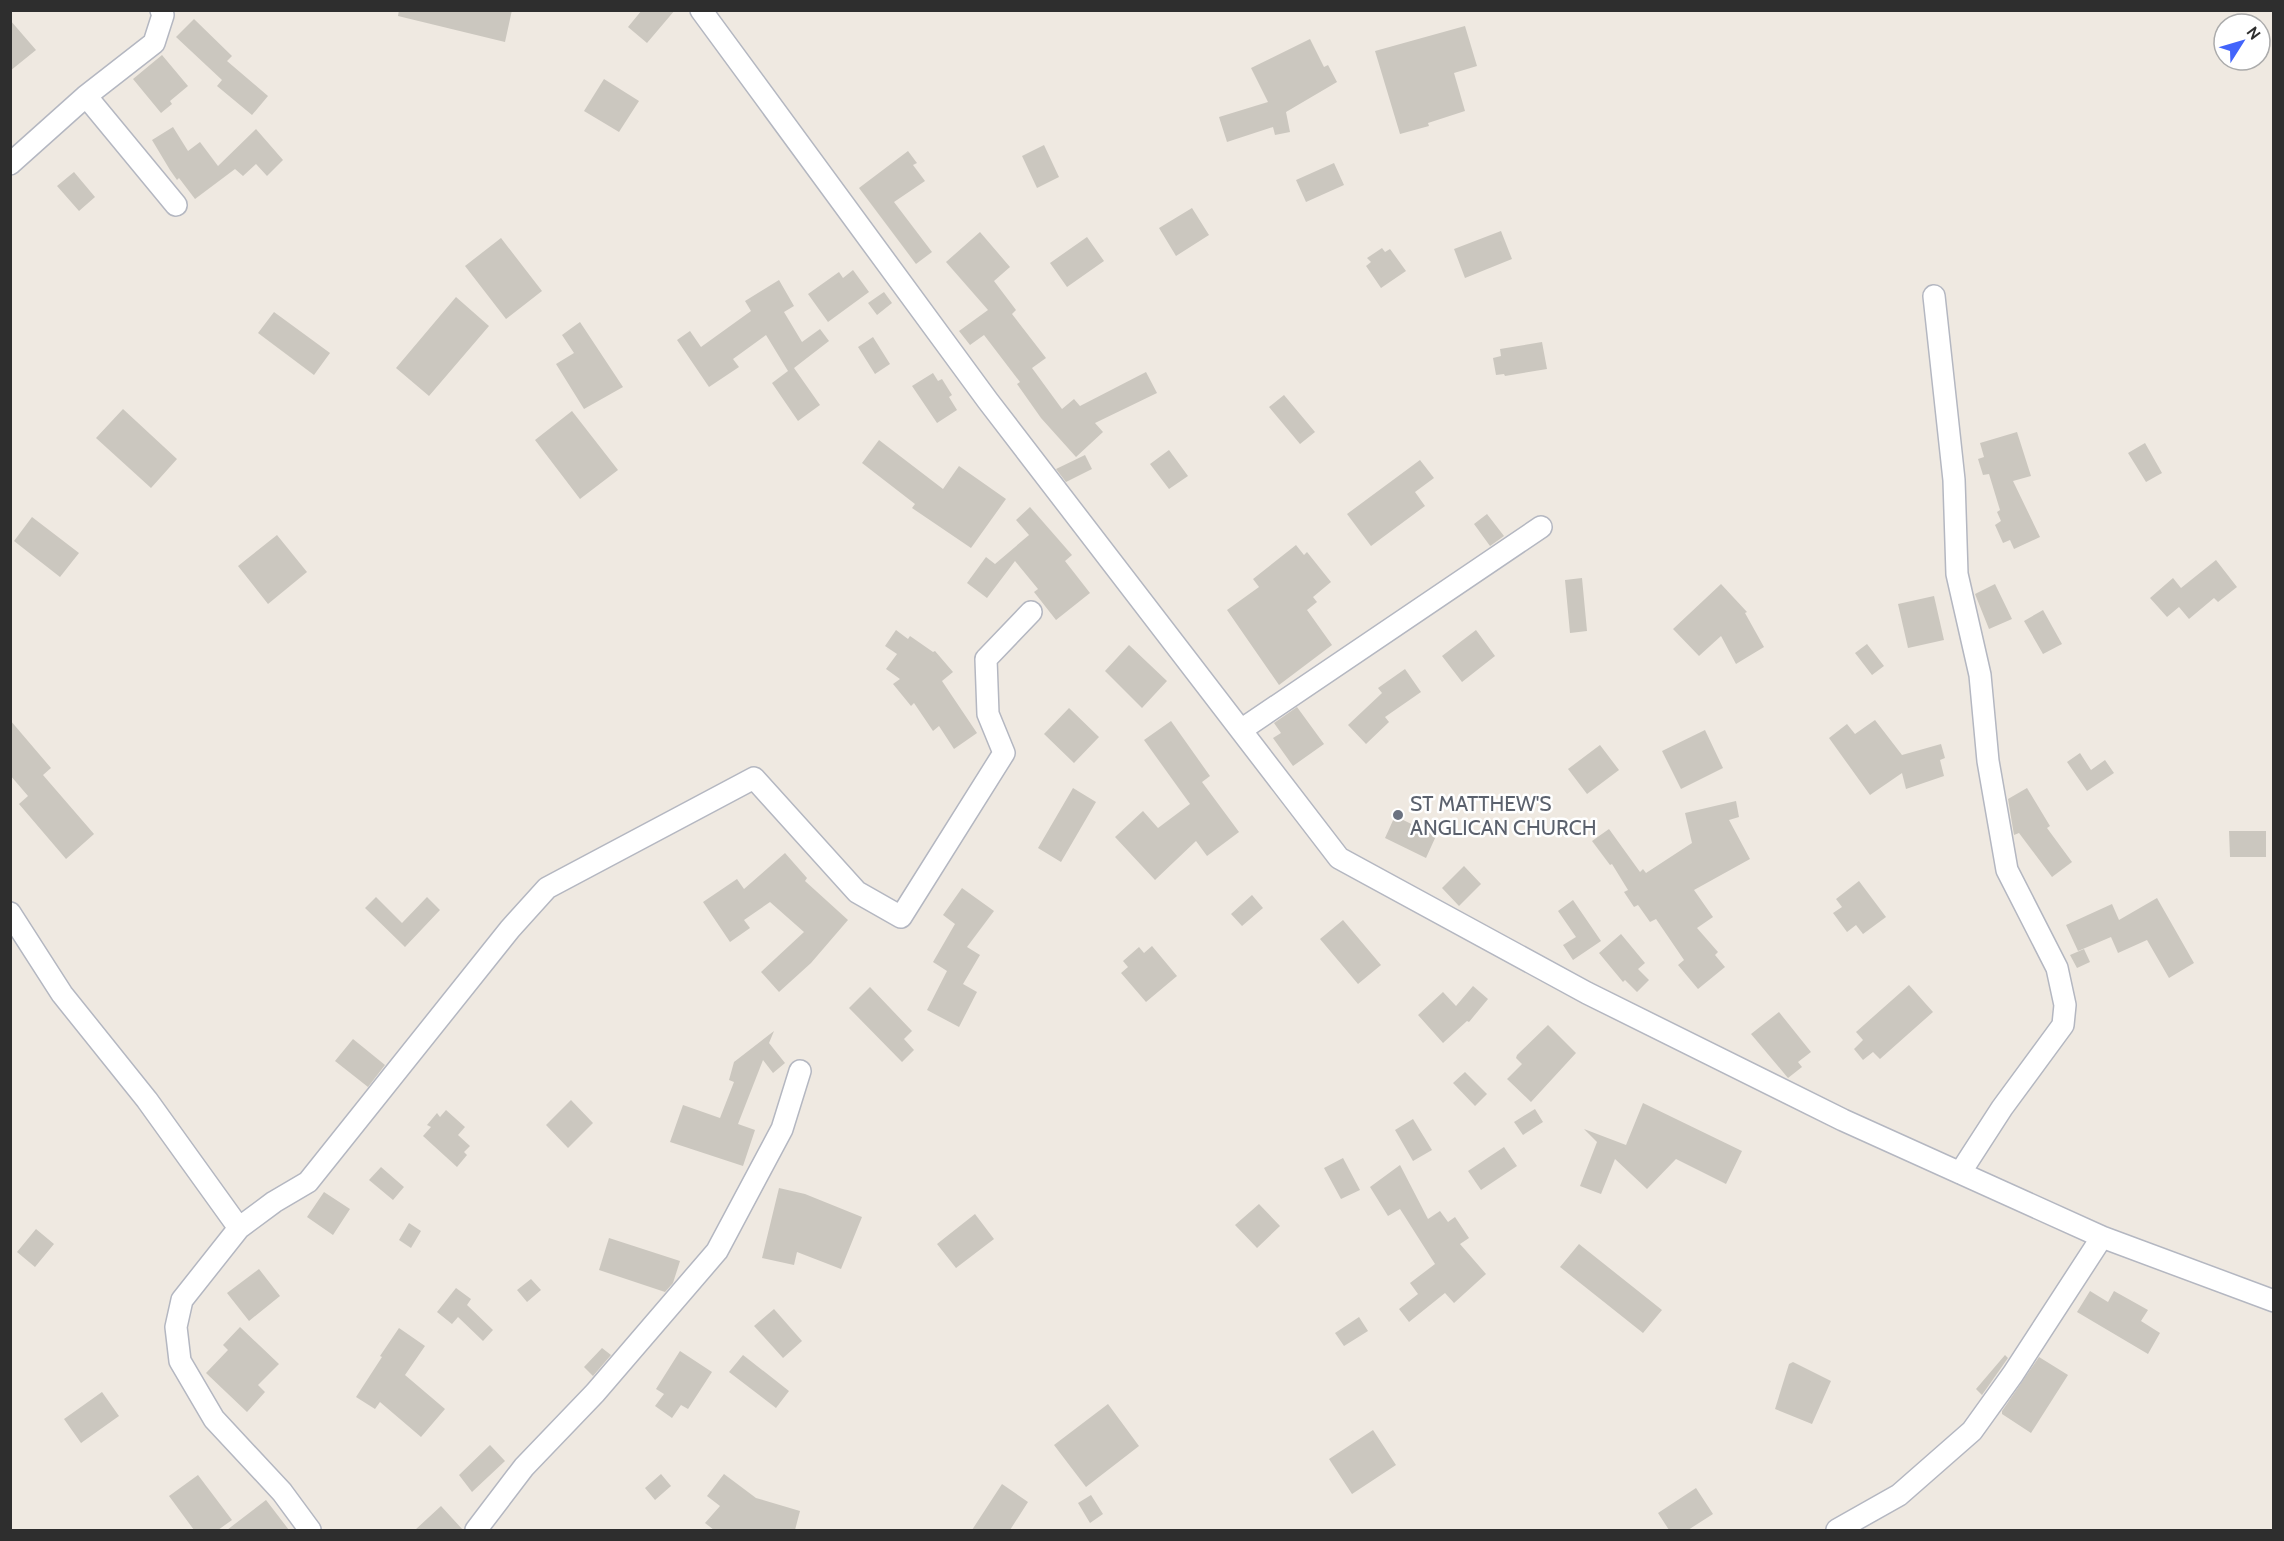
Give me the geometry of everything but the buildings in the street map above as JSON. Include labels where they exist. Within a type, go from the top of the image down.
[{"type":"street","points":[[10,164],[86,96],[154,43],[163,15],[161,10]]},
{"type":"street","points":[[701,10],[988,401],[1339,858],[1598,998],[1843,1120],[2102,1237],[2274,1301]]},
{"type":"street","points":[[86,96],[176,205]]},
{"type":"street","points":[[1934,296],[1954,480],[1957,574],[1980,675],[1988,761],[2007,870],[2057,968],[2065,1005],[2063,1025],[2002,1108],[1960,1173]]},
{"type":"street","points":[[1240,730],[1541,527]]},
{"type":"street","points":[[310,1530],[282,1492],[214,1419],[180,1361],[176,1327],[182,1300],[239,1228],[274,1202],[308,1182],[510,929],[547,888],[754,778],[857,892],[901,917],[1004,753],[988,714],[986,659],[1031,612]]},
{"type":"street","points":[[10,913],[62,994],[147,1100],[239,1228]]},
{"type":"street","points":[[476,1530],[524,1467],[595,1393],[717,1251],[782,1129],[800,1071]]},
{"type":"street","points":[[1837,1530],[1899,1495],[1972,1431],[2013,1374],[2102,1237]]},
{"type":"place","name":"ST MATTHEW'S ANGLICAN CHURCH","points":[[1398,815]]}]
